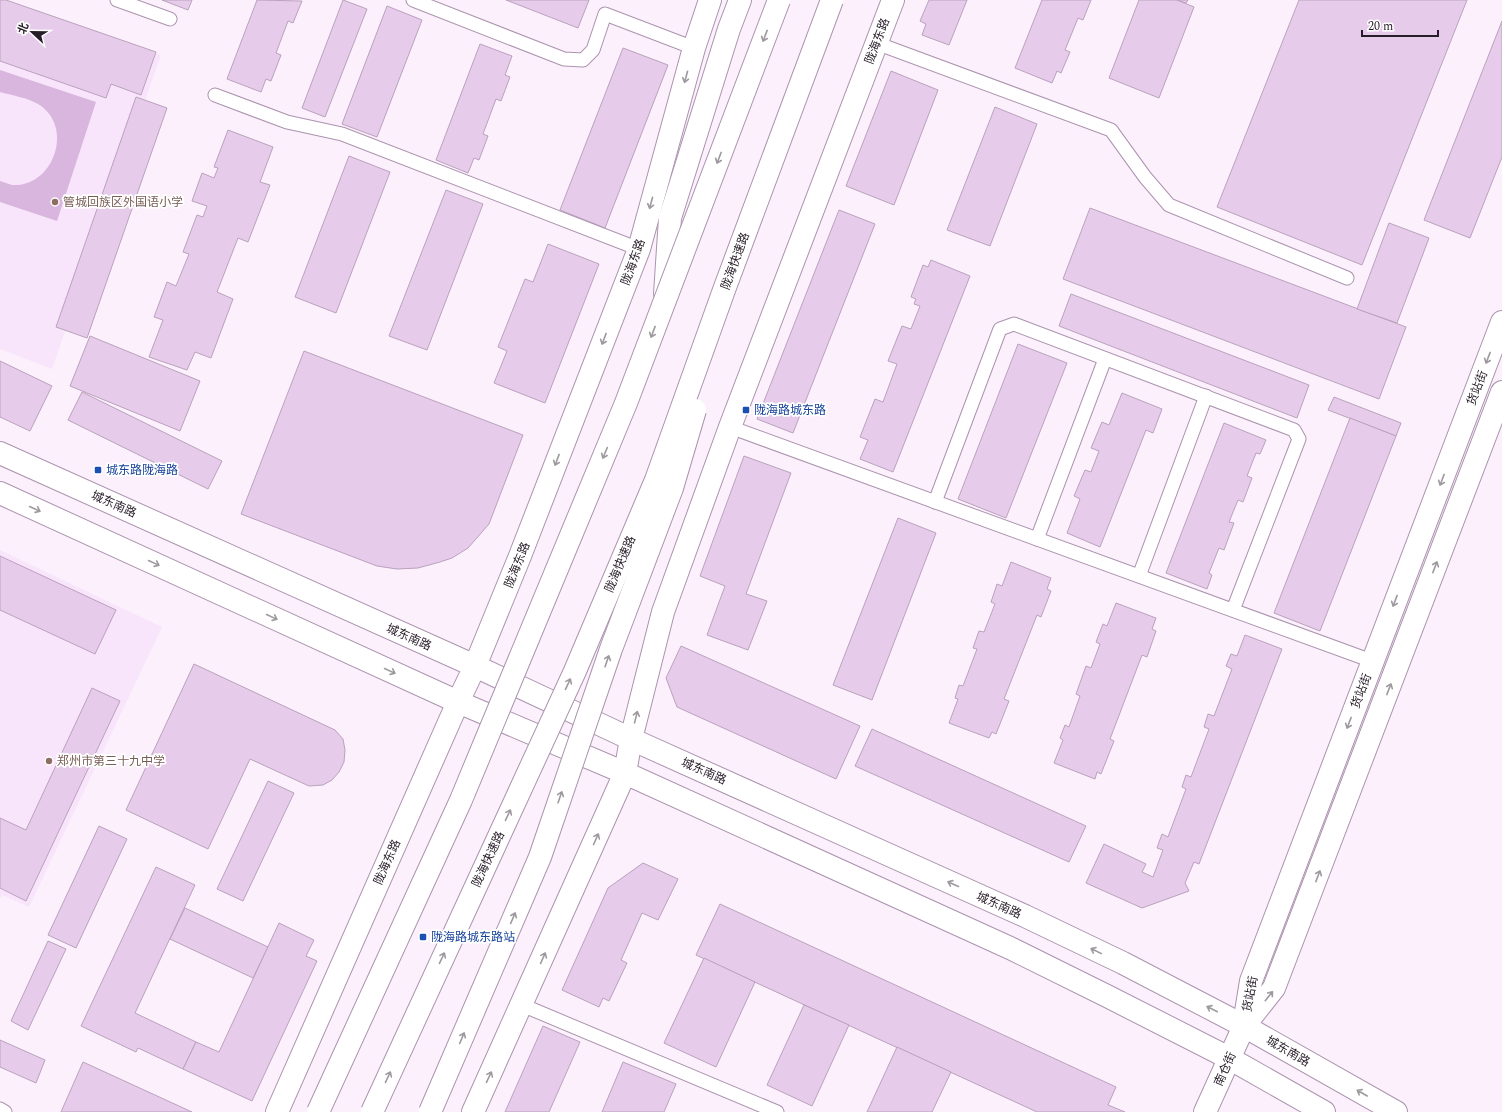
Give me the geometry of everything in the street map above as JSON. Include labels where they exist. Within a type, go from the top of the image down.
[{"type":"main road","points":[[664,305],[670,218],[729,29],[740,0]]},
{"type":"main road","points":[[318,1112],[461,800],[626,403],[779,0]]},
{"type":"main road","name":"陇海快速路","points":[[372,1112],[578,663],[656,480],[724,290],[832,0]]},
{"type":"main road","name":"陇海东路","points":[[473,1112],[626,773],[631,739],[663,612],[730,427],[893,0]]},
{"type":"main road","name":"陇海东路","points":[[277,1112],[475,666],[520,556],[638,249],[706,1]]},
{"type":"main road","points":[[430,1112],[540,857],[611,649],[672,488],[706,374],[724,290]]},
{"type":"main road","name":"货站街","points":[[1244,1026],[1251,981],[1502,322]]},
{"type":"main road","name":"货站街","points":[[1244,1026],[1274,988],[1502,392]]},
{"type":"main road","name":"城东南路","points":[[0,453],[475,666],[631,739],[1025,916],[1244,1026],[1396,1112]]},
{"type":"main road","points":[[0,493],[458,702],[626,773],[1010,948],[1229,1059],[1324,1112]]},
{"type":"main road","name":"南仓街","points":[[1205,1112],[1244,1026]]},
{"type":"lane","points":[[116,0],[170,19]]},
{"type":"lane","points":[[413,0],[564,59],[583,60],[593,50],[605,14],[694,48]]},
{"type":"lane","points":[[876,43],[1111,130],[1144,177],[1169,205],[1348,278]]},
{"type":"lane","points":[[215,95],[287,122],[342,134],[638,249]]},
{"type":"lane","points":[[935,502],[1000,329],[1014,324],[1294,430],[1299,440],[1233,610]]},
{"type":"lane","points":[[1038,539],[1105,359]]},
{"type":"lane","points":[[1139,576],[1206,396]]},
{"type":"lane","points":[[730,427],[1372,661]]},
{"type":"lane","points":[[522,1005],[777,1112]]},
{"type":"lane","points":[[0,1109],[5,1112]]},
{"type":"shaded area","name":"管城回族区外国语小学","points":[[0,0],[7,0],[161,55],[52,369],[0,349]]},
{"type":"shaded area","points":[[0,70],[96,102],[57,221],[0,202],[0,181],[12,185],[27,183],[39,177],[55,154],[57,140],[55,126],[49,114],[38,104],[24,98],[0,92]]},
{"type":"shaded area","name":"郑州市第三十九中学","points":[[0,550],[162,627],[29,907],[2,895],[0,899]]},
{"type":"building","points":[[0,0],[6,0],[156,52],[141,95],[111,84],[106,98],[0,61]]},
{"type":"building","points":[[162,0],[192,0],[188,10]]},
{"type":"building","points":[[257,0],[302,1],[293,23],[288,21],[276,53],[281,55],[271,81],[266,79],[261,92],[227,79]]},
{"type":"building","points":[[343,0],[367,9],[325,117],[302,108]]},
{"type":"building","points":[[506,0],[589,0],[578,28]]},
{"type":"building","points":[[929,0],[967,0],[949,45],[922,35],[926,24],[920,21]]},
{"type":"building","points":[[1042,0],[1091,0],[1083,20],[1078,18],[1065,50],[1070,52],[1061,73],[1057,71],[1052,83],[1015,68]]},
{"type":"building","points":[[1139,0],[1177,0],[1194,7],[1159,98],[1109,78]]},
{"type":"building","points":[[1177,0],[1188,0],[1186,3]]},
{"type":"building","points":[[1299,0],[1467,0],[1362,265],[1217,207]]},
{"type":"building","points":[[387,6],[422,20],[377,137],[342,124]]},
{"type":"building","points":[[1502,21],[1502,157],[1470,238],[1424,220]]},
{"type":"building","points":[[480,44],[512,56],[505,75],[510,77],[501,101],[496,99],[483,134],[488,136],[479,160],[474,158],[468,173],[436,160]]},
{"type":"building","points":[[623,48],[668,65],[605,228],[560,210]]},
{"type":"building","points":[[891,71],[938,90],[894,205],[846,186]]},
{"type":"building","points":[[136,97],[167,108],[87,338],[56,327]]},
{"type":"building","points":[[995,107],[1037,124],[990,246],[947,230]]},
{"type":"building","points":[[228,130],[273,147],[260,182],[270,185],[248,242],[238,238],[217,292],[233,299],[211,358],[195,352],[187,370],[149,357],[163,320],[154,317],[167,282],[176,286],[189,254],[183,252],[197,215],[203,217],[207,206],[192,201],[202,173],[214,178],[218,168],[214,167]]},
{"type":"building","points":[[349,156],[390,172],[336,313],[295,297]]},
{"type":"building","points":[[446,190],[483,204],[427,350],[389,336]]},
{"type":"building","points":[[1090,208],[1406,327],[1379,399],[1063,279]]},
{"type":"building","points":[[839,210],[875,224],[793,433],[757,419]]},
{"type":"building","points":[[1389,223],[1429,238],[1397,323],[1357,309]]},
{"type":"building","points":[[548,244],[599,264],[545,403],[494,383],[507,351],[498,347],[525,279],[533,282]]},
{"type":"building","points":[[931,260],[970,276],[893,472],[860,459],[868,440],[860,437],[875,399],[883,402],[897,364],[888,361],[902,326],[911,329],[920,306],[914,304],[916,299],[911,297],[923,265],[928,267]]},
{"type":"building","points":[[1071,294],[1309,385],[1297,418],[1059,326]]},
{"type":"building","points":[[90,336],[200,381],[180,431],[70,386]]},
{"type":"building","points":[[1018,344],[1067,363],[1006,518],[958,499]]},
{"type":"building","points":[[304,351],[523,435],[489,524],[468,548],[452,558],[440,562],[418,568],[397,569],[377,566],[241,514]]},
{"type":"building","points":[[0,361],[52,386],[30,431],[0,417]]},
{"type":"building","points":[[82,392],[222,461],[208,489],[68,420]]},
{"type":"building","points":[[1122,393],[1162,409],[1153,433],[1146,430],[1100,547],[1067,533],[1080,499],[1074,496],[1085,470],[1091,472],[1099,451],[1091,448],[1102,422],[1109,425]]},
{"type":"building","points":[[1334,397],[1401,423],[1396,436],[1328,410]]},
{"type":"building","points":[[1350,418],[1396,436],[1320,631],[1274,613]]},
{"type":"building","points":[[1224,423],[1266,440],[1260,454],[1256,453],[1247,476],[1252,478],[1243,502],[1238,500],[1229,522],[1234,523],[1224,550],[1219,548],[1209,573],[1212,575],[1207,589],[1166,573]]},
{"type":"building","points":[[744,456],[791,473],[746,594],[767,601],[748,650],[707,635],[725,586],[700,576]]},
{"type":"building","points":[[898,518],[936,533],[872,700],[833,685]]},
{"type":"building","points":[[0,556],[116,610],[95,654],[0,610]]},
{"type":"building","points":[[1011,562],[1051,578],[1047,589],[1051,591],[1041,617],[1037,615],[1004,699],[1009,701],[996,734],[992,732],[989,738],[949,723],[958,699],[955,698],[959,685],[963,686],[977,649],[973,648],[979,631],[984,632],[995,604],[991,602],[997,584],[1002,586]]},
{"type":"building","points":[[1116,603],[1156,618],[1152,629],[1156,631],[1147,657],[1142,655],[1110,739],[1114,741],[1101,774],[1097,772],[1095,779],[1054,763],[1063,740],[1060,738],[1065,725],[1069,727],[1080,696],[1076,694],[1086,666],[1091,668],[1100,644],[1096,642],[1103,624],[1107,626]]},
{"type":"building","points":[[1245,635],[1282,649],[1199,864],[1194,862],[1185,883],[1189,891],[1142,908],[1086,883],[1104,844],[1146,864],[1142,872],[1153,877],[1163,850],[1157,848],[1162,834],[1168,837],[1186,789],[1182,787],[1186,775],[1191,777],[1209,729],[1204,727],[1208,714],[1214,716],[1232,669],[1226,666],[1231,654],[1237,656]]},
{"type":"building","points":[[681,646],[860,726],[836,779],[677,707],[666,678]]},
{"type":"building","points":[[194,664],[335,730],[343,739],[345,750],[344,762],[339,772],[332,780],[323,785],[309,786],[250,759],[208,849],[126,810]]},
{"type":"building","points":[[92,688],[120,701],[26,901],[0,888],[0,818],[26,830]]},
{"type":"building","points":[[872,729],[1086,826],[1069,862],[855,766]]},
{"type":"building","points":[[268,781],[294,793],[243,901],[217,889]]},
{"type":"building","points":[[99,826],[127,839],[76,948],[48,935]]},
{"type":"building","points":[[643,863],[678,879],[658,920],[642,913],[621,960],[627,963],[609,1001],[603,998],[599,1007],[562,990],[608,888]]},
{"type":"building","points":[[156,867],[195,885],[135,1013],[196,1042],[183,1069],[138,1048],[136,1052],[81,1026]]},
{"type":"building","points":[[720,904],[1116,1087],[1108,1105],[1125,1112],[1037,1112],[696,955]]},
{"type":"building","points":[[185,908],[268,947],[253,978],[170,939]]},
{"type":"building","points":[[279,923],[314,940],[306,956],[317,961],[252,1101],[183,1069],[196,1042],[219,1052]]},
{"type":"building","points":[[48,941],[66,949],[28,1030],[11,1021]]},
{"type":"building","points":[[704,958],[755,982],[716,1067],[664,1043]]},
{"type":"building","points":[[804,1005],[849,1025],[812,1106],[767,1085]]},
{"type":"building","points":[[543,1026],[580,1042],[549,1112],[505,1112]]},
{"type":"building","points":[[0,1040],[45,1060],[36,1083],[0,1067]]},
{"type":"building","points":[[897,1047],[951,1072],[932,1112],[867,1112]]},
{"type":"building","points":[[83,1062],[192,1112],[61,1112]]},
{"type":"building","points":[[623,1062],[676,1084],[664,1112],[602,1112]]},
{"type":"place","name":"管城回族区外国语小学","points":[[55,202]]},
{"type":"place","name":"陇海路城东路","points":[[746,410]]},
{"type":"place","name":"城东路陇海路","points":[[98,470]]},
{"type":"place","name":"郑州市第三十九中学","points":[[49,761]]},
{"type":"place","name":"陇海路城东路站","points":[[423,937]]}]
